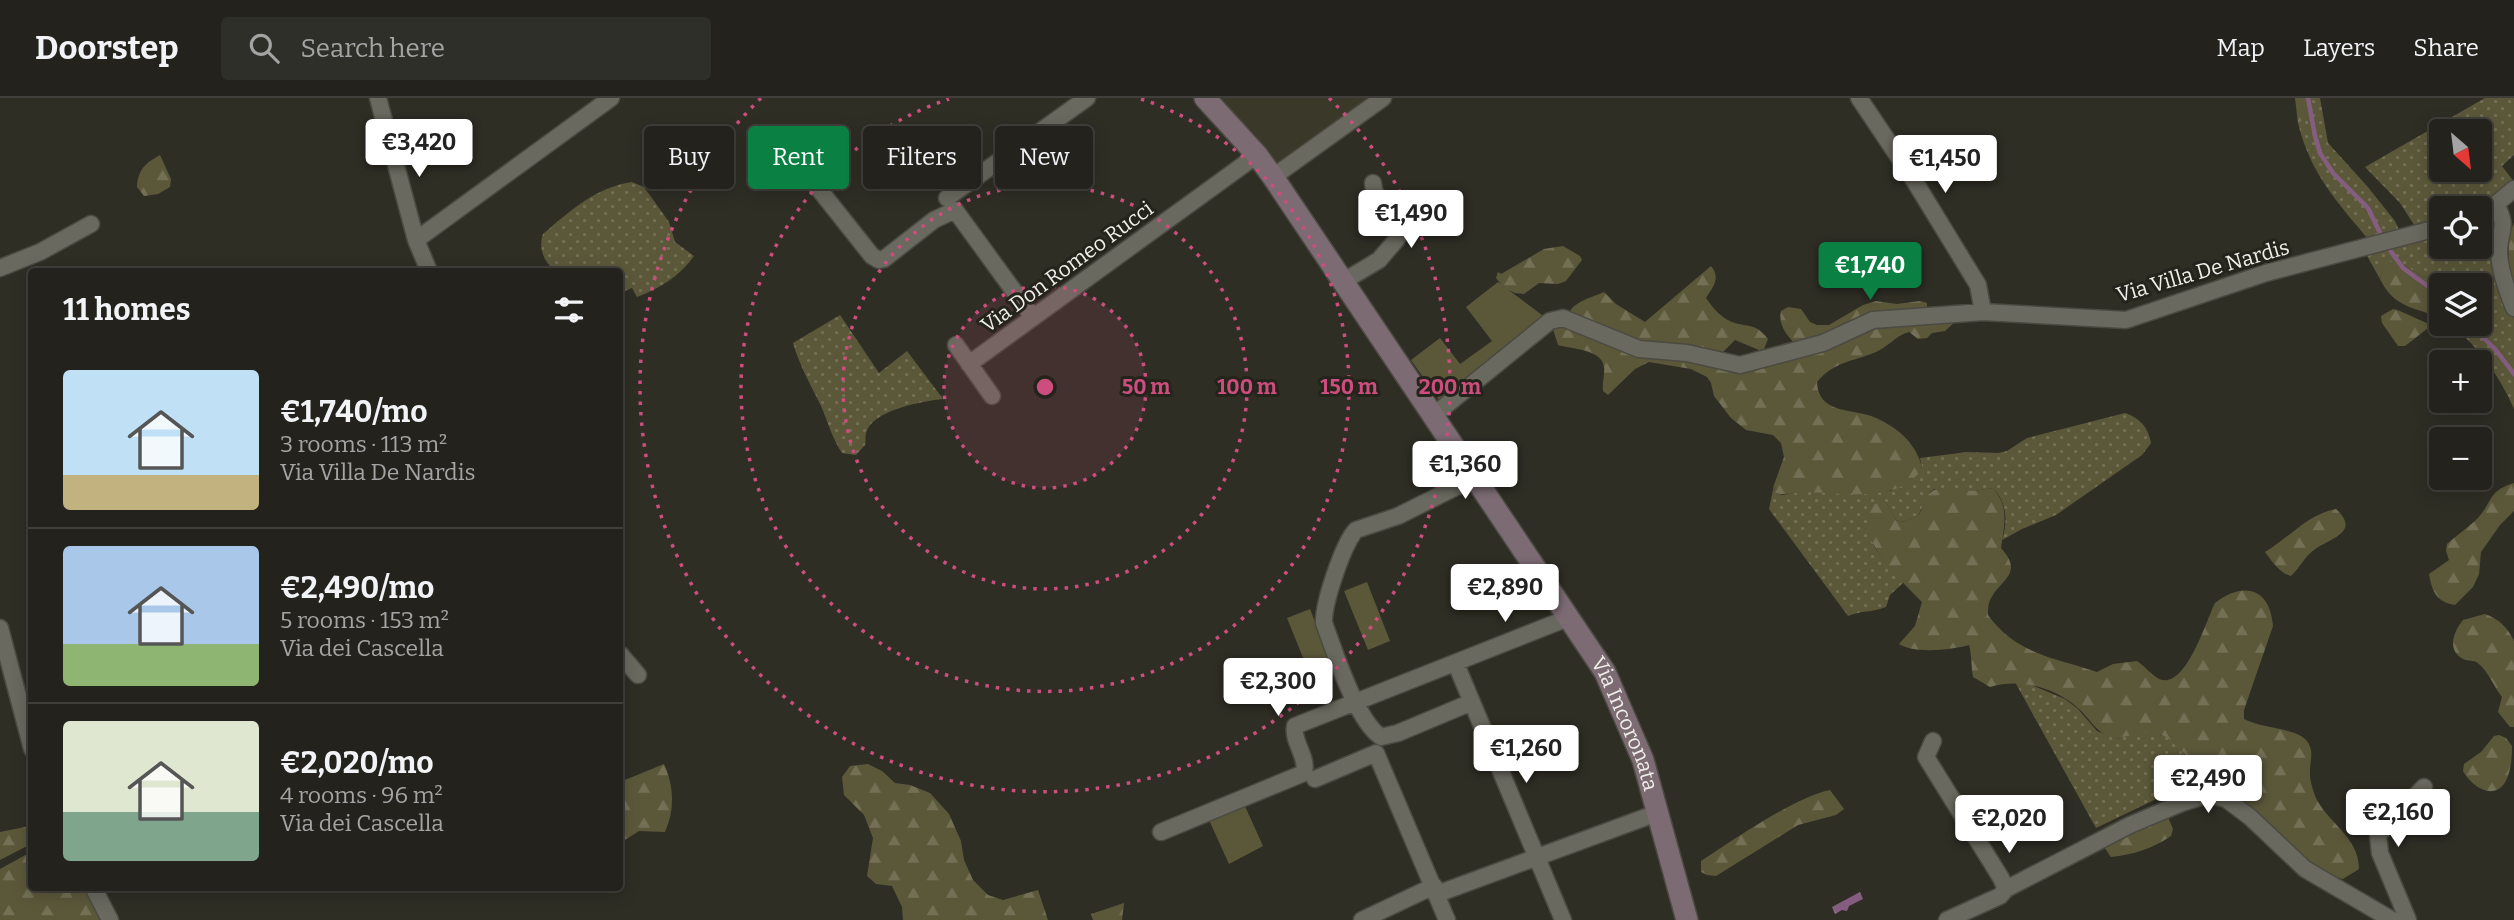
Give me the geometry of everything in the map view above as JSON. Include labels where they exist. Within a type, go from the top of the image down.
[{"type":"main road","name":"Via Incoronata","points":[[1205,98],[1257,155],[1273,177],[1605,672],[1633,734],[1687,920]]},
{"type":"street","points":[[378,98],[416,240],[428,268]]},
{"type":"street","points":[[416,240],[611,98]]},
{"type":"street","points":[[947,198],[1087,98]]},
{"type":"street","points":[[1273,177],[1383,98]]},
{"type":"street","points":[[1859,98],[1912,177],[1978,285],[1983,312]]},
{"type":"street","name":"Via Don Romeo Rucci","points":[[969,364],[1257,155]]},
{"type":"street","points":[[1343,281],[1379,261],[1397,239],[1396,231],[1374,190],[1373,183]]},
{"type":"street","points":[[819,189],[872,256],[879,260],[884,259],[934,220],[955,210],[1032,316]]},
{"type":"street","points":[[2492,206],[2514,189]]},
{"type":"street","points":[[2496,204],[2504,219],[2499,253],[2507,290],[2514,307]]},
{"type":"street","points":[[0,268],[40,252],[91,224]]},
{"type":"street","name":"Via Villa De Nardis","points":[[1434,415],[1550,321],[1563,318],[1639,349],[1687,353],[1740,365],[1823,343],[1872,320],[1983,312],[2126,320],[2266,273],[2429,229]]},
{"type":"street","points":[[956,345],[992,396]]},
{"type":"street","points":[[1472,702],[1398,733],[1381,737],[1370,729],[1356,701],[1328,633],[1324,609],[1356,530],[1398,516],[1474,478]]},
{"type":"street","points":[[1161,832],[1304,773],[1306,766],[1294,733],[1295,726],[1568,618]]},
{"type":"street","points":[[0,628],[28,734]]},
{"type":"street","points":[[623,658],[638,675]]},
{"type":"street","points":[[1456,664],[1563,920]]},
{"type":"street","points":[[1933,741],[1926,757],[2006,889]]},
{"type":"street","points":[[1315,779],[1376,753],[1447,920]]},
{"type":"street","points":[[2408,920],[2380,853],[2378,835],[2424,787]]},
{"type":"street","points":[[1947,920],[2000,896],[2006,889],[2130,825],[2204,796],[2226,799],[2250,817],[2305,869],[2392,920]]},
{"type":"street","points":[[1362,920],[1436,890],[1657,813]]},
{"type":"street","points":[[95,891],[110,920]]},
{"type":"shaded area","points":[[1212,98],[1372,98],[1275,166]]},
{"type":"green space","points":[[2295,98],[2311,98],[2308,113],[2298,123]]},
{"type":"green space","points":[[2311,98],[2320,98],[2328,143],[2367,186],[2395,221],[2400,232],[2369,240],[2326,186],[2310,157],[2298,123],[2308,112]]},
{"type":"green space","points":[[2485,98],[2514,98],[2514,155],[2502,166],[2514,182],[2492,199],[2492,196],[2429,196],[2429,225],[2416,228],[2400,203],[2365,167],[2429,130],[2429,182],[2492,182],[2492,119],[2448,119]]},
{"type":"green space","points":[[160,155],[171,179],[170,187],[158,194],[144,196],[137,187],[139,176],[147,164]]},
{"type":"green space","points":[[632,182],[644,187],[669,222],[675,242],[694,256],[668,281],[637,297],[632,288],[623,292],[623,268],[552,268],[542,250],[543,234],[574,209],[607,189]]},
{"type":"green space","points":[[2492,215],[2497,216],[2514,318],[2514,409],[2492,370],[2492,350],[2477,350],[2463,336],[2492,336],[2492,273],[2429,273],[2429,279],[2401,264],[2383,267],[2380,279],[2366,254],[2429,238],[2429,259],[2492,259]]},
{"type":"green space","points":[[2514,223],[2514,292],[2509,239]]},
{"type":"green space","points":[[1563,246],[1582,260],[1566,281],[1558,284],[1539,283],[1524,294],[1504,288],[1496,278],[1498,272],[1501,274],[1544,249]]},
{"type":"green space","points":[[2388,261],[2401,264],[2429,279],[2429,314],[2406,305],[2392,296],[2380,279],[2383,267]]},
{"type":"green space","points":[[1711,266],[1716,278],[1706,298],[1724,318],[1755,328],[1763,334],[1768,339],[1764,349],[1759,350],[1735,340],[1720,355],[1658,348],[1566,318],[1577,304],[1604,292],[1616,304],[1645,322]]},
{"type":"green space","points":[[1498,282],[1546,318],[1442,404],[1411,360],[1440,338],[1460,364],[1492,341],[1466,307]]},
{"type":"green space","points":[[1876,301],[1897,304],[1920,301],[1927,303],[1927,310],[1795,344],[1781,321],[1781,311],[1788,307],[1801,309],[1810,322],[1829,325],[1863,305]]},
{"type":"green space","points":[[2393,309],[2429,324],[2429,327],[2405,346],[2398,346],[2382,323],[2381,316]]},
{"type":"green space","points":[[840,315],[879,373],[907,351],[943,399],[899,408],[878,418],[870,425],[865,445],[856,455],[842,453],[793,343]]},
{"type":"green space","points":[[1957,320],[1945,331],[1932,333],[1927,338],[1918,339],[1909,332],[1904,334],[1876,352],[1837,366],[1817,382],[1819,392],[1829,405],[1871,416],[1888,424],[1904,436],[1919,459],[1922,468],[1912,479],[1886,492],[1870,494],[1775,493],[1774,485],[1784,457],[1781,443],[1773,435],[1746,430],[1731,418],[1714,396],[1707,377],[1691,369],[1649,362],[1635,369],[1608,395],[1603,391],[1602,361],[1592,353],[1558,345],[1552,326],[1558,321],[1737,367],[1872,322]]},
{"type":"green space","points":[[2125,413],[2139,420],[2148,432],[2151,443],[2142,455],[2056,515],[2002,540],[2005,512],[1993,488],[1974,491],[1934,489],[1918,516],[1902,522],[1896,520],[1886,502],[1867,512],[1873,544],[1904,582],[1890,595],[1886,607],[1881,609],[1848,616],[1769,509],[1774,485],[1775,493],[1782,495],[1800,492],[1891,491],[1922,468],[1920,458],[1967,452],[1998,453],[2007,451],[2027,438]]},
{"type":"green space","points":[[2514,483],[2514,511],[2500,525],[2481,552],[2479,574],[2473,587],[2455,605],[2443,601],[2434,590],[2429,574],[2449,560],[2447,544],[2478,518],[2495,493]]},
{"type":"green space","points":[[1945,488],[1974,491],[1993,488],[1998,495],[2005,517],[2001,548],[2011,565],[2010,572],[1989,603],[1988,615],[2011,639],[2051,658],[2097,672],[2113,664],[2137,661],[2159,679],[2169,680],[2178,674],[2194,651],[2215,603],[2236,592],[2254,592],[2261,596],[2271,613],[2273,626],[2244,710],[2244,719],[2293,732],[2305,739],[2311,752],[2310,777],[2315,796],[2320,806],[2354,847],[2359,869],[2343,879],[2314,866],[2266,828],[2229,790],[2210,786],[2202,780],[2190,758],[2164,736],[2149,732],[2117,739],[2099,731],[2070,701],[2048,690],[2025,684],[1990,687],[1973,677],[1969,645],[1943,650],[1923,650],[1899,644],[1915,626],[1922,602],[1892,570],[1874,545],[1867,519],[1869,505],[1886,502],[1896,520],[1902,522],[1918,516],[1929,493]]},
{"type":"green space","points":[[2336,509],[2346,524],[2344,530],[2311,553],[2291,576],[2279,569],[2265,552],[2316,516]]},
{"type":"green space","points":[[1367,582],[1390,641],[1368,650],[1344,591]]},
{"type":"green space","points":[[1310,609],[1332,665],[1310,675],[1287,618]]},
{"type":"green space","points":[[2485,614],[2503,624],[2514,641],[2514,727],[2510,727],[2498,712],[2502,697],[2486,672],[2477,662],[2465,660],[2458,655],[2453,646],[2457,629],[2463,620]]},
{"type":"green space","points":[[2015,682],[2029,684],[2065,699],[2078,709],[2097,731],[2117,739],[2143,731],[2157,733],[2172,740],[2192,760],[2200,778],[2096,828]]},
{"type":"green space","points":[[2494,736],[2506,738],[2512,746],[2510,770],[2499,789],[2487,791],[2466,776],[2463,771],[2464,764],[2481,752]]},
{"type":"green space","points":[[664,764],[672,798],[665,832],[639,831],[623,841],[623,781]]},
{"type":"green space","points":[[868,764],[882,771],[895,783],[910,785],[930,793],[949,814],[973,880],[988,895],[1003,900],[1038,890],[1048,920],[903,920],[902,907],[892,886],[876,884],[867,876],[873,838],[864,815],[844,795],[842,777],[850,766]]},
{"type":"green space","points":[[1830,790],[1844,809],[1836,815],[1798,825],[1716,876],[1701,872],[1701,861],[1746,832],[1799,801]]},
{"type":"green space","points":[[1244,804],[1263,846],[1229,864],[1209,820]]},
{"type":"green space","points":[[2167,815],[2173,829],[2171,836],[2150,847],[2111,857],[2102,844]]},
{"type":"green space","points":[[28,826],[28,846],[0,860],[0,832]]},
{"type":"green space","points":[[28,854],[28,891],[90,891],[105,920],[0,920],[0,869]]},
{"type":"green space","points":[[1124,903],[1122,920],[1093,920],[1091,914]]},
{"type":"water","points":[[1860,892],[1863,899],[1849,906],[1847,911],[1842,910],[1835,914],[1832,907]]},
{"type":"waterway","points":[[2308,98],[2320,153],[2333,173],[2368,208],[2383,239]]},
{"type":"waterway","points":[[2387,246],[2403,268],[2429,287]]},
{"type":"waterway","points":[[2481,336],[2514,374]]}]
